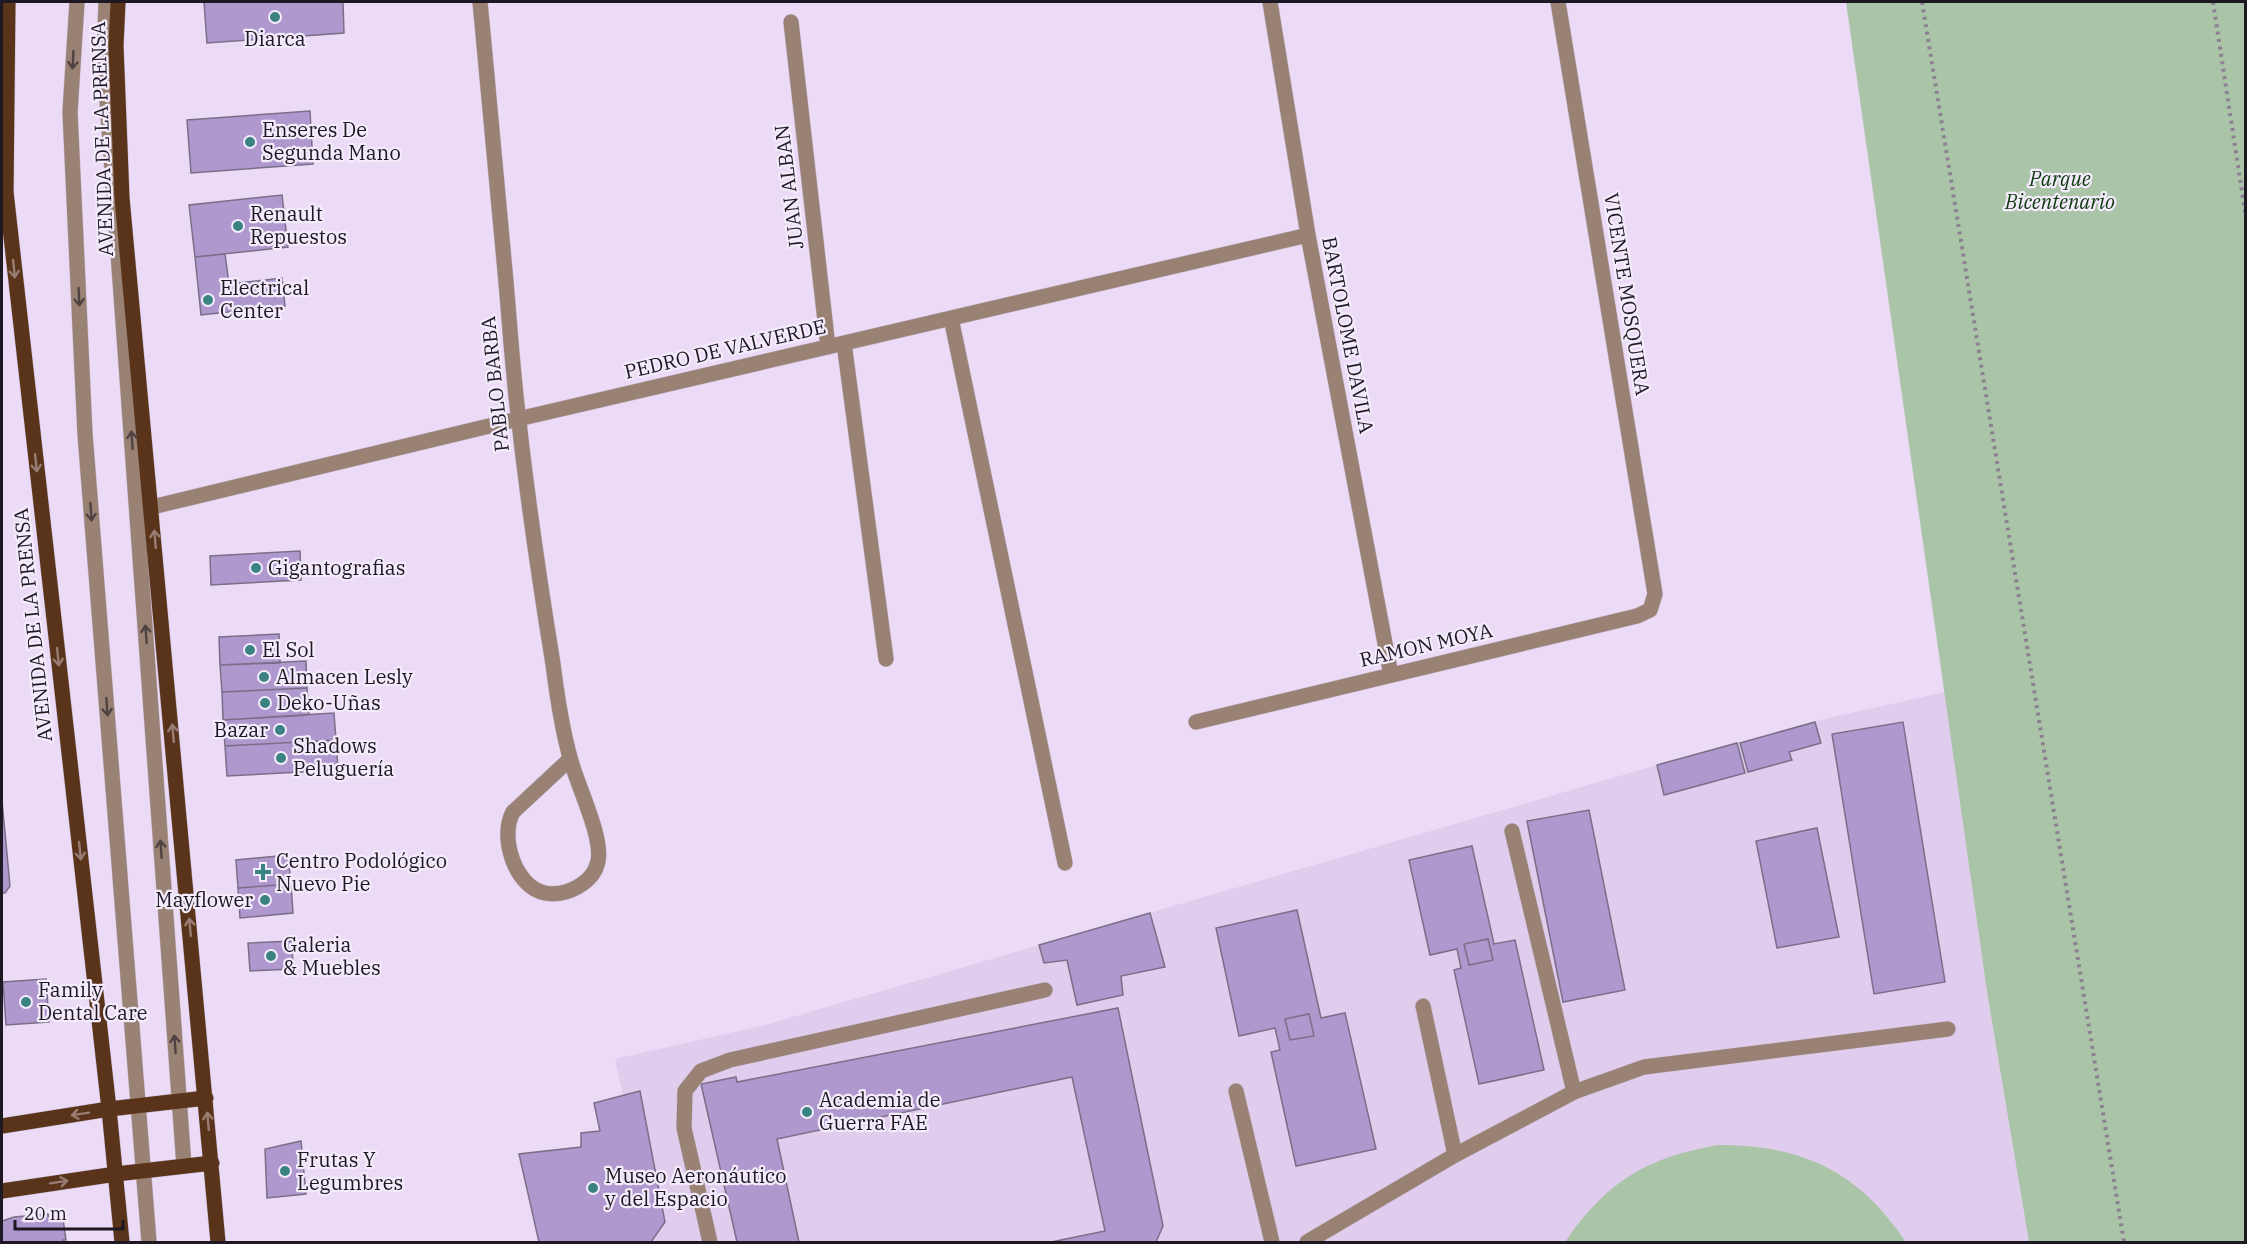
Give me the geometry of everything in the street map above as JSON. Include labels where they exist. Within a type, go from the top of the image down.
[{"type":"main road","name":"AVENIDA DE LA PRENSA","points":[[8,2],[6,192],[122,1242]]},
{"type":"main road","name":"AVENIDA DE LA PRENSA","points":[[118,2],[116,46],[122,198],[218,1242]]},
{"type":"main road","points":[[2,1126],[109,1109],[206,1098]]},
{"type":"main road","points":[[2,1191],[212,1162]]},
{"type":"street","points":[[77,2],[70,112],[85,434],[149,1242]]},
{"type":"street","points":[[106,2],[104,59],[184,1166]]},
{"type":"street","name":"PABLO BARBA","points":[[480,2],[518,419],[553,667],[570,759],[596,836],[598,863],[588,879],[572,891],[556,894],[542,892],[528,885],[515,866],[507,844],[508,820],[513,812],[570,759]]},
{"type":"street","name":"BARTOLOME DAVILA","points":[[1270,2],[1308,235],[1390,675]]},
{"type":"street","name":"VICENTE MOSQUERA","points":[[1558,2],[1655,594]]},
{"type":"street","name":"JUAN ALBAN","points":[[791,22],[828,347]]},
{"type":"street","name":"PEDRO DE VALVERDE","points":[[152,507],[518,419],[1308,235]]},
{"type":"street","points":[[951,318],[1065,863]]},
{"type":"street","points":[[844,343],[886,659]]},
{"type":"street","name":"RAMON MOYA","points":[[1196,722],[1637,616],[1650,610],[1655,594]]},
{"type":"street","points":[[1512,831],[1574,1092]]},
{"type":"street","points":[[710,1242],[684,1128],[684,1091],[701,1071],[730,1060],[1045,990]]},
{"type":"street","points":[[1423,1006],[1455,1155]]},
{"type":"street","points":[[1307,1242],[1455,1155],[1574,1092],[1644,1067],[1948,1029]]},
{"type":"street","points":[[1236,1091],[1272,1242]]},
{"type":"path","points":[[1922,2],[2124,1242]]},
{"type":"path","points":[[2213,2],[2246,218]]},
{"type":"shaded area","points":[[1945,692],[1987,992],[2029,1242],[539,1242],[519,1154],[581,1147],[581,1133],[600,1131],[594,1103],[623,1095],[615,1059],[765,1025],[1657,765],[1828,718]]},
{"type":"green space","name":"Parque Bicentenario","points":[[1846,2],[2245,2],[2245,1242],[2029,1242],[1987,992]]},
{"type":"green space","points":[[1718,1145],[1776,1150],[1826,1167],[1848,1180],[1868,1197],[1888,1217],[1906,1242],[1565,1242],[1596,1203],[1630,1176],[1670,1157]]},
{"type":"building","name":"Diarca","points":[[204,2],[343,2],[344,33],[207,43]]},
{"type":"building","name":"Enseres De Segunda Mano","points":[[310,111],[313,164],[191,173],[187,120]]},
{"type":"building","name":"Renault Repuestos","points":[[282,195],[288,247],[195,257],[189,205]]},
{"type":"building","points":[[225,254],[229,284],[282,278],[285,306],[201,315],[195,257]]},
{"type":"building","name":"Gigantografias","points":[[300,551],[301,580],[211,585],[210,556]]},
{"type":"building","name":"El Sol","points":[[279,634],[280,663],[220,665],[219,637]]},
{"type":"building","name":"Almacen Lesly","points":[[306,661],[307,688],[222,692],[220,665]]},
{"type":"building","name":"Deko-Uñas","points":[[307,688],[309,715],[223,720],[222,692]]},
{"type":"building","name":"Bazar","points":[[334,713],[336,740],[225,746],[223,720]]},
{"type":"building","points":[[1815,722],[1821,743],[1789,752],[1792,760],[1748,772],[1740,743]]},
{"type":"building","points":[[1903,722],[1945,982],[1874,994],[1832,734]]},
{"type":"building","name":"Shadows Peluguería","points":[[336,740],[338,770],[227,776],[225,746]]},
{"type":"building","points":[[1737,743],[1745,773],[1664,795],[1657,765]]},
{"type":"building","points":[[2,801],[10,886],[5,893],[2,893]]},
{"type":"building","points":[[1589,810],[1625,990],[1563,1002],[1527,821]]},
{"type":"building","points":[[1817,828],[1839,937],[1777,948],[1756,841]]},
{"type":"building","points":[[1472,846],[1494,944],[1515,940],[1544,1070],[1479,1084],[1454,970],[1461,968],[1457,949],[1430,955],[1409,860]]},
{"type":"building","name":"Centro Podológico Nuevo Pie","points":[[288,855],[291,884],[238,888],[236,860]]},
{"type":"building","name":"Mayflower","points":[[291,884],[293,913],[240,918],[238,888]]},
{"type":"building","points":[[1297,910],[1321,1018],[1345,1013],[1376,1149],[1296,1166],[1271,1052],[1280,1050],[1275,1028],[1239,1036],[1216,928]]},
{"type":"building","points":[[1150,913],[1165,967],[1121,976],[1123,995],[1077,1005],[1067,960],[1044,963],[1039,945]]},
{"type":"building","points":[[1488,939],[1493,960],[1469,965],[1464,944]]},
{"type":"building","name":"Galeria & Muebles","points":[[292,941],[293,969],[250,971],[248,943]]},
{"type":"building","name":"Family Dental Care","points":[[46,979],[49,1022],[6,1025],[3,982]]},
{"type":"building","name":"Academia de Guerra FAE","points":[[1118,1008],[1163,1226],[1156,1242],[1051,1242],[1105,1231],[1072,1077],[777,1139],[799,1242],[737,1242],[701,1084],[736,1077],[737,1082]]},
{"type":"building","points":[[1309,1014],[1314,1036],[1290,1040],[1285,1019]]},
{"type":"building","name":"Museo Aeronáutico y del Espacio","points":[[640,1091],[665,1222],[651,1242],[539,1242],[519,1154],[581,1147],[581,1133],[600,1131],[594,1103]]},
{"type":"building","name":"Frutas Y Legumbres","points":[[301,1141],[306,1194],[267,1198],[265,1149]]},
{"type":"building","points":[[48,1214],[49,1220],[63,1219],[66,1240],[63,1242],[2,1242],[2,1221],[14,1217]]},
{"type":"place","name":"Diarca","points":[[275,17]]},
{"type":"place","name":"Enseres De Segunda Mano","points":[[250,142]]},
{"type":"place","name":"Renault Repuestos","points":[[238,226]]},
{"type":"place","name":"Electrical Center","points":[[208,300]]},
{"type":"place","name":"Gigantografias","points":[[256,568]]},
{"type":"place","name":"El Sol","points":[[250,650]]},
{"type":"place","name":"Almacen Lesly","points":[[264,677]]},
{"type":"place","name":"Deko-Uñas","points":[[265,703]]},
{"type":"place","name":"Bazar","points":[[280,730]]},
{"type":"place","name":"Shadows Peluguería","points":[[281,758]]},
{"type":"place","name":"Centro Podológico Nuevo Pie","points":[[263,872]]},
{"type":"place","name":"Mayflower","points":[[265,900]]},
{"type":"place","name":"Galeria & Muebles","points":[[271,956]]},
{"type":"place","name":"Family Dental Care","points":[[26,1002]]},
{"type":"place","name":"Academia de Guerra FAE","points":[[807,1112]]},
{"type":"place","name":"Frutas Y Legumbres","points":[[285,1171]]},
{"type":"place","name":"Museo Aeronáutico y del Espacio","points":[[593,1188]]}]
